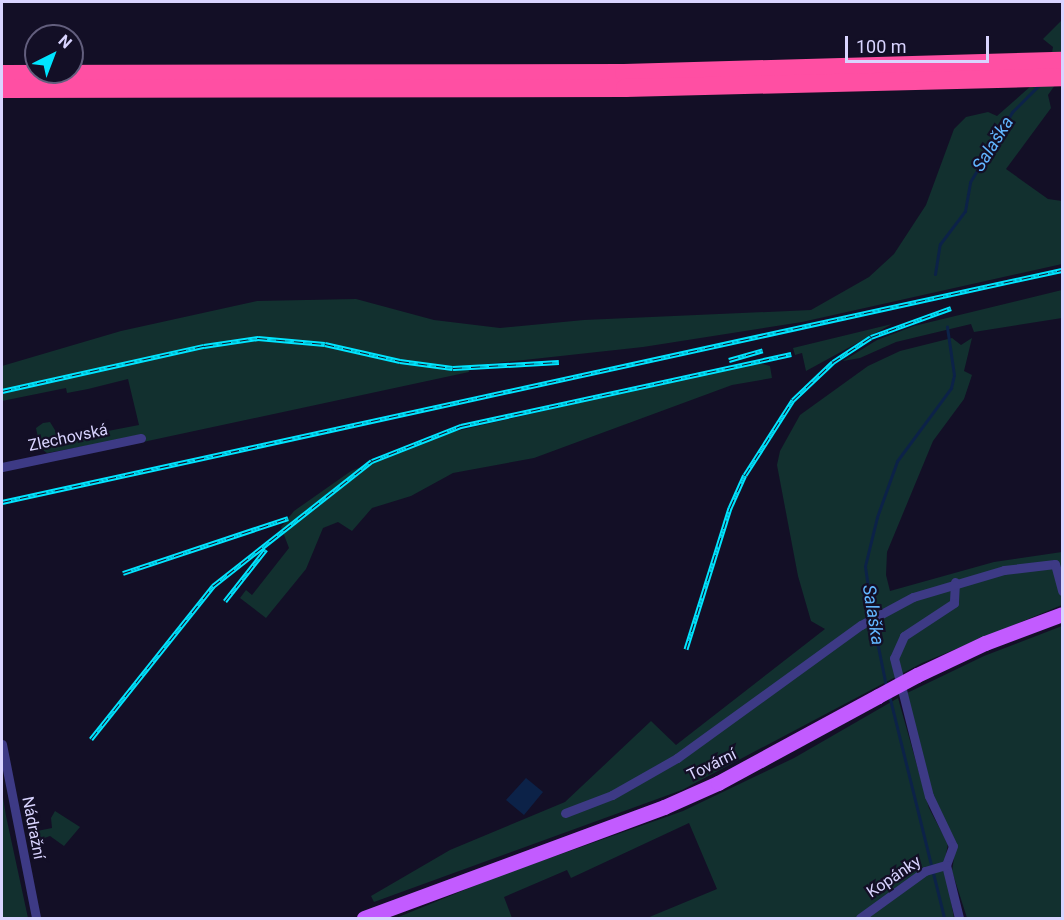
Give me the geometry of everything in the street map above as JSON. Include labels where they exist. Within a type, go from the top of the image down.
[{"type":"highway","points":[[2,74],[624,73],[1062,62]]},
{"type":"highway","points":[[2,89],[625,88],[1062,77]]},
{"type":"main road","name":"Tovární","points":[[364,918],[664,807],[718,783],[917,675],[985,643],[1062,614]]},
{"type":"street","name":"Zlechovská","points":[[2,467],[141,438]]},
{"type":"street","name":"Tovární","points":[[565,813],[612,795],[677,758],[882,612],[955,582],[1055,564],[1062,591]]},
{"type":"street","points":[[955,582],[954,603],[904,636],[894,658],[928,796],[953,846],[946,865],[959,918]]},
{"type":"street","name":"Nádražní","points":[[2,744],[36,918]]},
{"type":"street","name":"Kopánky","points":[[860,918],[925,871],[946,865]]},
{"type":"green space","points":[[1062,20],[1062,75],[1048,95],[1051,108],[1006,169],[1048,199],[1062,201],[1062,264],[802,322],[643,347],[468,366],[469,372],[143,442],[141,436],[47,453],[40,448],[36,428],[43,423],[50,422],[61,440],[139,425],[128,379],[67,393],[66,388],[2,401],[2,366],[121,331],[257,301],[356,299],[434,320],[500,328],[584,320],[811,310],[869,277],[894,254],[926,205],[954,129],[966,117],[988,112],[997,116],[1032,85],[1050,64],[1053,47],[1043,39]]},
{"type":"green space","points":[[1062,290],[1062,318],[974,332],[971,324],[896,342],[860,358],[843,361],[877,340],[914,326]]},
{"type":"green space","points":[[892,324],[806,371],[802,353],[795,355],[793,348]]},
{"type":"green space","points":[[952,338],[961,345],[972,338],[964,371],[972,375],[964,399],[933,441],[887,552],[886,575],[890,591],[994,562],[1062,552],[1062,605],[922,663],[682,790],[374,902],[371,896],[450,850],[565,802],[651,721],[676,745],[825,629],[811,621],[798,576],[777,465],[780,451],[800,415],[868,366],[900,351]]},
{"type":"green space","points":[[755,362],[770,366],[772,378],[732,385],[534,458],[453,473],[411,496],[372,508],[352,531],[338,522],[323,528],[306,569],[266,618],[240,598],[246,590],[252,595],[289,548],[281,527],[294,511],[351,471],[444,434]]},
{"type":"green space","points":[[1062,626],[1062,918],[967,918],[952,871],[956,845],[933,801],[905,694],[984,656]]},
{"type":"green space","points":[[898,698],[929,808],[948,844],[944,864],[954,918],[647,918],[717,889],[689,823],[571,878],[567,870],[504,897],[512,918],[396,918],[496,877],[683,811],[794,758]]},
{"type":"green space","points":[[2,791],[6,816],[28,918],[2,918]]},
{"type":"green space","points":[[55,811],[80,827],[64,846],[50,836],[39,840],[37,831],[52,828],[51,818]]},
{"type":"water","points":[[526,778],[543,792],[524,815],[506,800]]},
{"type":"waterway","name":"Salaška","points":[[935,274],[940,244],[965,211],[970,182],[1012,112],[1039,85]]},
{"type":"waterway","name":"Salaška","points":[[872,616],[865,566],[877,517],[897,461],[951,388],[954,375],[947,327]]},
{"type":"waterway","name":"Salaška","points":[[873,622],[886,686]]},
{"type":"waterway","name":"Salaška","points":[[889,695],[944,918]]},
{"type":"railway","points":[[2,502],[1062,270]]},
{"type":"railway","points":[[686,649],[730,508],[745,475],[793,400],[833,362],[871,337],[951,308]]},
{"type":"railway","points":[[2,391],[204,346],[258,338],[325,344],[400,361],[453,368],[559,362]]},
{"type":"railway","points":[[729,360],[763,350]]},
{"type":"railway","points":[[91,739],[213,586],[372,461],[461,426],[791,354]]},
{"type":"railway","points":[[123,573],[288,518]]},
{"type":"railway","points":[[225,601],[266,549]]}]
